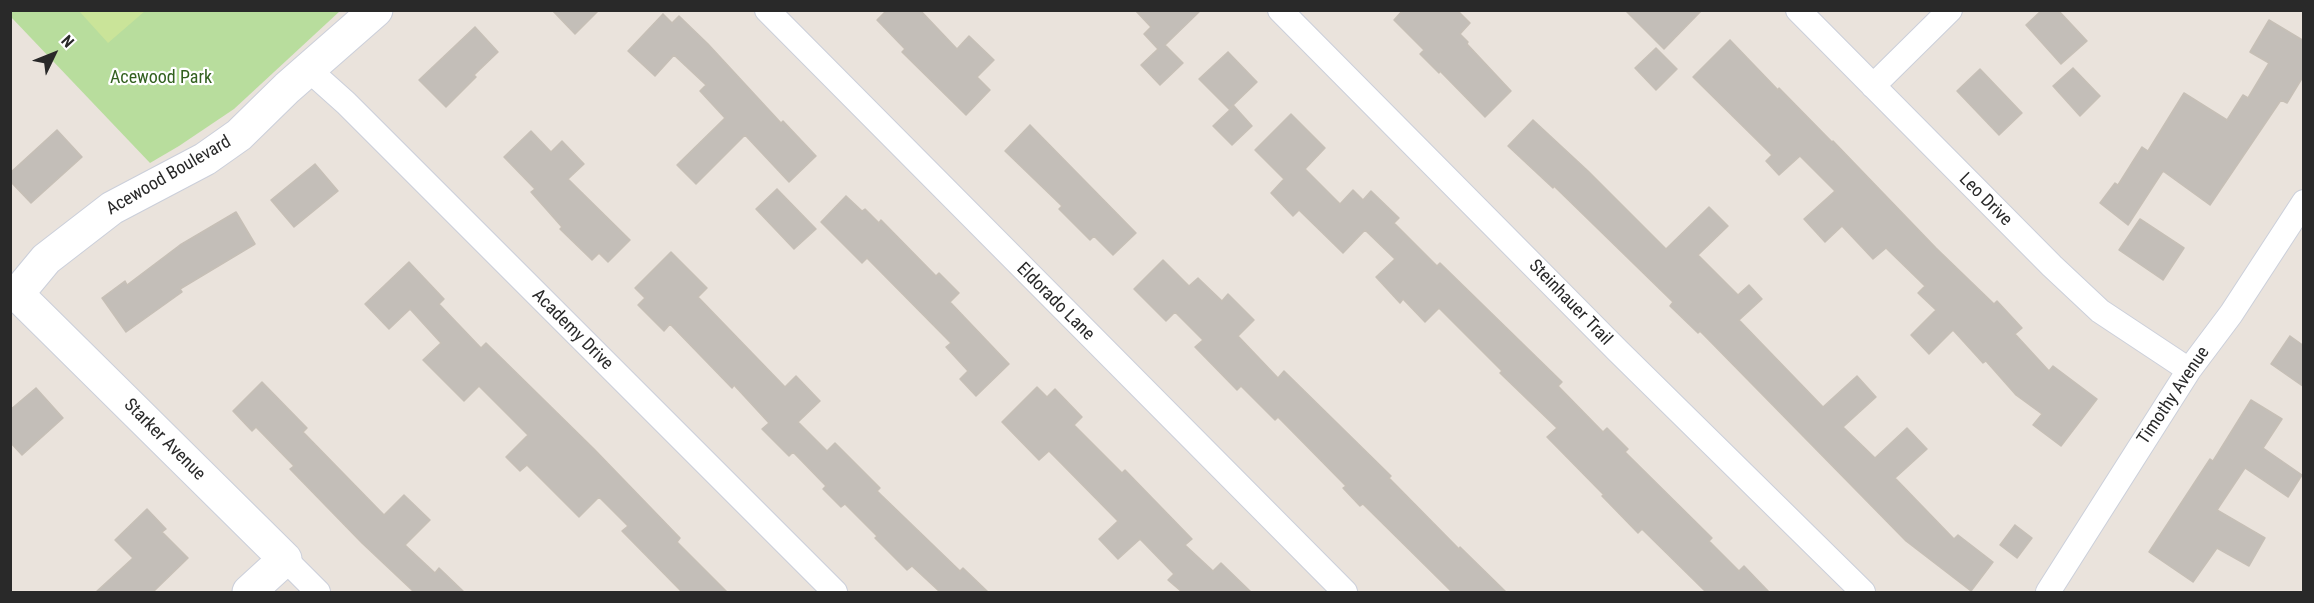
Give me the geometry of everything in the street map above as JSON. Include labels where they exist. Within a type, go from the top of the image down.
[{"type":"street","name":"Acewood Boulevard","points":[[13,294],[45,259],[112,208],[205,159],[239,135],[308,69],[376,10]]},
{"type":"street","name":"Eldorado Lane","points":[[767,10],[1345,592]]},
{"type":"street","name":"Steinhauer Trail","points":[[1280,10],[1618,351],[1863,592]]},
{"type":"street","name":"Leo Drive","points":[[1798,10],[2052,266],[2100,311],[2189,370]]},
{"type":"street","points":[[1873,86],[1950,10]]},
{"type":"street","name":"Academy Drive","points":[[308,69],[363,120],[835,592]]},
{"type":"street","name":"Timothy Avenue","points":[[2048,592],[2189,370],[2231,314],[2304,202]]},
{"type":"street","name":"Starker Avenue","points":[[13,294],[318,592]]},
{"type":"street","points":[[249,592],[285,559]]},
{"type":"green space","name":"Acewood Park","points":[[11,10],[340,11],[234,109],[150,163],[11,17]]},
{"type":"green space","points":[[79,11],[145,11],[108,43]]},
{"type":"building","points":[[552,10],[599,10],[575,34]]},
{"type":"building","points":[[887,10],[920,10],[957,49],[969,36],[994,60],[977,77],[990,90],[966,115],[902,52],[905,49],[877,20]]},
{"type":"building","points":[[1135,10],[1201,10],[1165,45],[1183,63],[1160,85],[1141,65],[1158,49],[1144,34],[1151,27]]},
{"type":"building","points":[[1403,10],[1457,10],[1470,23],[1460,34],[1511,91],[1485,117],[1420,54],[1424,50],[1394,20]]},
{"type":"building","points":[[1625,10],[1702,10],[1664,49]]},
{"type":"building","points":[[2042,10],[2058,10],[2087,41],[2061,64],[2026,25]]},
{"type":"building","points":[[663,14],[672,23],[679,16],[781,123],[783,121],[816,156],[789,182],[745,135],[696,184],[677,165],[725,118],[700,91],[706,85],[674,55],[655,76],[628,51]]},
{"type":"building","points":[[2269,20],[2304,41],[2304,75],[2287,103],[2281,100],[2210,205],[2163,171],[2128,225],[2100,203],[2115,183],[2118,185],[2142,147],[2148,151],[2184,93],[2227,120],[2243,95],[2248,98],[2269,63],[2250,52]]},
{"type":"building","points":[[475,27],[498,52],[446,107],[419,80]]},
{"type":"building","points":[[1730,40],[1778,90],[1779,88],[1833,141],[1936,248],[1994,304],[1997,301],[2022,328],[2015,334],[2049,371],[2053,366],[2097,399],[2061,446],[2033,425],[2042,414],[2016,395],[1986,361],[1983,363],[1953,330],[1929,354],[1911,335],[1936,310],[1918,293],[1925,286],[1886,248],[1873,259],[1842,226],[1825,242],[1804,219],[1835,191],[1800,156],[1779,175],[1766,161],[1772,155],[1693,77]]},
{"type":"building","points":[[1656,48],[1677,69],[1656,90],[1635,68]]},
{"type":"building","points":[[1228,52],[1257,82],[1229,109],[1199,79]]},
{"type":"building","points":[[2073,68],[2100,96],[2080,116],[2053,86]]},
{"type":"building","points":[[1980,69],[2022,113],[1999,135],[1957,91]]},
{"type":"building","points":[[1234,106],[1252,126],[1232,145],[1213,126]]},
{"type":"building","points":[[1291,114],[1325,148],[1305,169],[1340,204],[1353,190],[1363,200],[1371,191],[1399,218],[1394,223],[1437,266],[1440,263],[1562,382],[1558,386],[1603,432],[1607,428],[1628,449],[1625,452],[1712,538],[1709,541],[1739,571],[1744,566],[1769,592],[1706,592],[1642,529],[1638,533],[1602,496],[1604,495],[1547,437],[1557,428],[1500,373],[1502,371],[1439,308],[1425,322],[1403,299],[1400,303],[1376,277],[1395,259],[1365,230],[1343,253],[1299,210],[1293,216],[1271,193],[1284,179],[1255,150]]},
{"type":"building","points":[[1533,120],[1666,249],[1709,207],[1728,226],[1698,255],[1738,295],[1749,285],[1762,299],[1739,320],[1823,407],[1857,376],[1876,397],[1843,427],[1875,458],[1907,428],[1927,449],[1895,478],[1954,539],[1958,535],[1993,562],[1971,591],[1906,541],[1700,331],[1698,333],[1670,306],[1673,302],[1554,186],[1553,188],[1508,146]]},
{"type":"building","points":[[1030,125],[1136,233],[1113,255],[1094,236],[1090,240],[1059,209],[1062,206],[1005,151]]},
{"type":"building","points":[[57,130],[82,157],[31,203],[10,181],[10,173]]},
{"type":"building","points":[[531,131],[551,152],[562,141],[584,164],[568,179],[630,240],[608,262],[599,253],[592,260],[560,229],[562,227],[531,192],[535,189],[504,157]]},
{"type":"building","points":[[315,164],[338,191],[294,227],[271,200]]},
{"type":"building","points":[[777,189],[816,229],[794,249],[756,209]]},
{"type":"building","points":[[846,196],[862,211],[865,209],[879,223],[881,220],[936,276],[939,273],[959,293],[950,302],[1009,364],[976,396],[960,379],[968,371],[946,347],[951,343],[867,258],[862,263],[821,222]]},
{"type":"building","points":[[236,212],[255,244],[180,289],[182,292],[126,332],[102,298],[125,281],[127,285],[180,245]]},
{"type":"building","points":[[2140,219],[2184,248],[2163,280],[2119,250]]},
{"type":"building","points":[[671,252],[707,288],[698,297],[785,387],[796,376],[820,401],[798,422],[827,451],[835,443],[880,488],[877,491],[960,571],[963,568],[988,592],[940,592],[912,566],[907,570],[845,504],[841,507],[823,489],[826,486],[793,452],[789,456],[762,429],[769,423],[734,385],[732,388],[670,324],[664,331],[638,305],[645,298],[635,288]]},
{"type":"building","points":[[1163,260],[1189,286],[1198,278],[1222,301],[1228,294],[1254,320],[1238,336],[1278,378],[1284,371],[1391,476],[1389,478],[1459,549],[1460,547],[1506,592],[1452,592],[1363,504],[1360,506],[1343,488],[1346,486],[1278,417],[1275,420],[1241,386],[1237,390],[1195,347],[1203,340],[1175,312],[1166,321],[1134,289]]},
{"type":"building","points":[[409,262],[444,299],[439,304],[481,348],[486,343],[594,449],[680,538],[677,542],[727,592],[682,592],[622,531],[628,526],[599,497],[579,517],[527,465],[520,471],[506,457],[528,435],[479,386],[464,401],[423,360],[441,343],[410,309],[389,329],[365,304]]},
{"type":"building","points":[[2290,336],[2304,346],[2304,387],[2271,364]]},
{"type":"building","points":[[262,382],[307,428],[303,432],[384,515],[404,495],[430,520],[405,545],[435,573],[439,568],[464,592],[414,592],[362,543],[290,469],[294,466],[256,427],[252,431],[233,411]]},
{"type":"building","points":[[1037,387],[1047,397],[1055,389],[1082,417],[1074,425],[1122,473],[1125,470],[1192,539],[1185,545],[1213,571],[1221,563],[1251,592],[1182,592],[1168,580],[1174,574],[1140,539],[1118,559],[1099,539],[1118,521],[1049,451],[1039,460],[1002,422]]},
{"type":"building","points":[[36,388],[63,418],[22,455],[10,442],[10,410]]},
{"type":"building","points":[[2251,400],[2282,419],[2263,448],[2302,475],[2288,497],[2245,468],[2217,510],[2265,538],[2249,566],[2217,548],[2193,582],[2149,552],[2210,459],[2213,461]]},
{"type":"building","points":[[147,509],[166,529],[162,532],[188,558],[153,592],[96,592],[133,558],[115,540]]},
{"type":"building","points":[[2015,525],[2032,538],[2017,558],[2000,545]]}]
